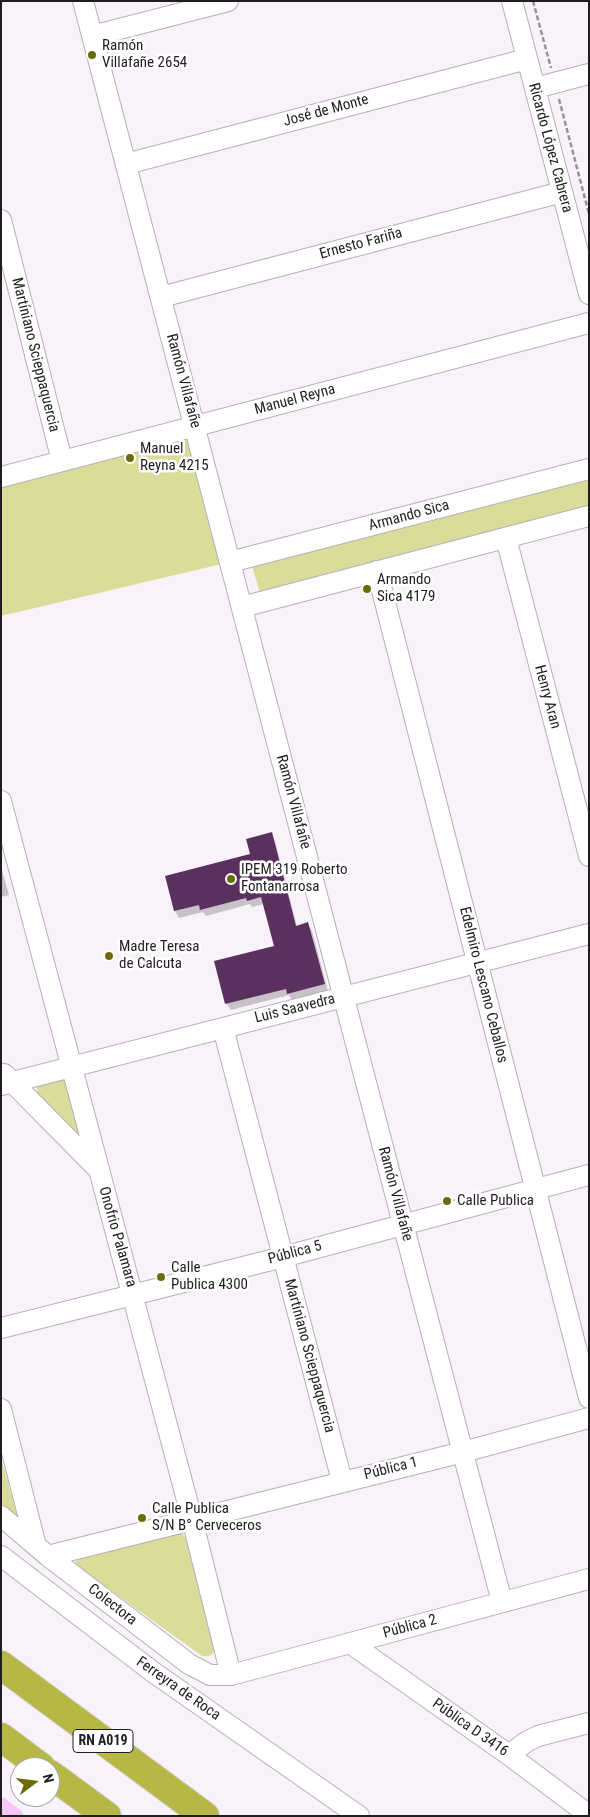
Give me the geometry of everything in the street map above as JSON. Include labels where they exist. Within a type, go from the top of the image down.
[{"type":"highway","name":"RN A019","points":[[1,1665],[205,1816]]},
{"type":"highway","points":[[1,1737],[28,1757]]},
{"type":"highway","points":[[60,1781],[107,1816]]},
{"type":"street","name":"Ramón Villafañe","points":[[83,1],[502,1602]]},
{"type":"street","points":[[92,36],[228,1]]},
{"type":"street","name":"Ricardo López Cabrera","points":[[512,1],[562,192],[584,254],[589,294]]},
{"type":"street","name":"José de Monte","points":[[126,164],[527,59]]},
{"type":"street","points":[[535,88],[589,74]]},
{"type":"street","name":"Ernesto Fariña","points":[[161,297],[562,192]]},
{"type":"street","name":"Martíniano Scieppaquercia","points":[[1,220],[62,461]]},
{"type":"street","name":"Manuel Reyna","points":[[1,477],[589,323]]},
{"type":"street","name":"Armando Sica","points":[[230,562],[589,469]]},
{"type":"street","points":[[242,607],[589,516]]},
{"type":"street","name":"Henry Aran","points":[[506,538],[589,856]]},
{"type":"street","name":"Edelmiro Lescano Ceballos","points":[[377,571],[589,1398]]},
{"type":"street","name":"Onofrio Palamara","points":[[1,800],[133,1294],[231,1675]]},
{"type":"street","name":"Luis Saavedra","points":[[5,1079],[72,1066],[589,934]]},
{"type":"street","name":"Martíniano Scieppaquercia","points":[[223,1028],[342,1481]]},
{"type":"street","points":[[5,1079],[98,1168]]},
{"type":"street","name":"Pública 5","points":[[1,1328],[283,1257],[589,1175]]},
{"type":"street","points":[[1,1409],[42,1551]]},
{"type":"street","name":"Pública 1","points":[[42,1551],[192,1520],[463,1452],[589,1418]]},
{"type":"street","name":"Colectora","points":[[1,1516],[42,1551],[189,1664],[210,1675],[231,1675]]},
{"type":"street","name":"Ferreyra de Roca","points":[[1,1556],[153,1672],[358,1816]]},
{"type":"street","name":"Pública 2","points":[[231,1675],[589,1579]]},
{"type":"street","name":"Pública D 3416","points":[[350,1643],[509,1755],[589,1815]]},
{"type":"street","points":[[509,1755],[526,1742],[538,1736],[589,1723]]},
{"type":"path","points":[[533,1],[589,214]]},
{"type":"green space","points":[[194,426],[230,562],[1,616],[1,477]]},
{"type":"green space","points":[[589,475],[589,508],[261,596],[252,566]]},
{"type":"green space","points":[[64,1077],[81,1133],[74,1132],[37,1093],[37,1083]]},
{"type":"green space","points":[[1,1457],[18,1519],[1,1504]]},
{"type":"green space","points":[[181,1533],[186,1538],[215,1650],[208,1656],[202,1656],[75,1563],[77,1560]]},
{"type":"building","points":[[272,832],[296,926],[308,922],[325,984],[287,994],[286,989],[225,1004],[214,961],[274,946],[261,897],[247,901],[246,898],[200,910],[199,905],[174,911],[165,876],[250,854],[246,839]]},
{"type":"waterway","points":[[1,1805],[16,1816]]},
{"type":"place","name":"Ramón Villafañe 2654","points":[[92,55]]},
{"type":"place","name":"Manuel Reyna 4215","points":[[130,458]]},
{"type":"place","name":"Armando Sica 4179","points":[[367,589]]},
{"type":"place","name":"IPEM 319 Roberto Fontanarrosa","points":[[231,879]]},
{"type":"place","name":"Madre Teresa de Calcuta","points":[[109,956]]},
{"type":"place","name":"Calle Publica","points":[[447,1201]]},
{"type":"place","name":"Calle Publica 4300","points":[[161,1277]]},
{"type":"place","name":"Calle Publica S/N B° Cerveceros","points":[[142,1518]]}]
